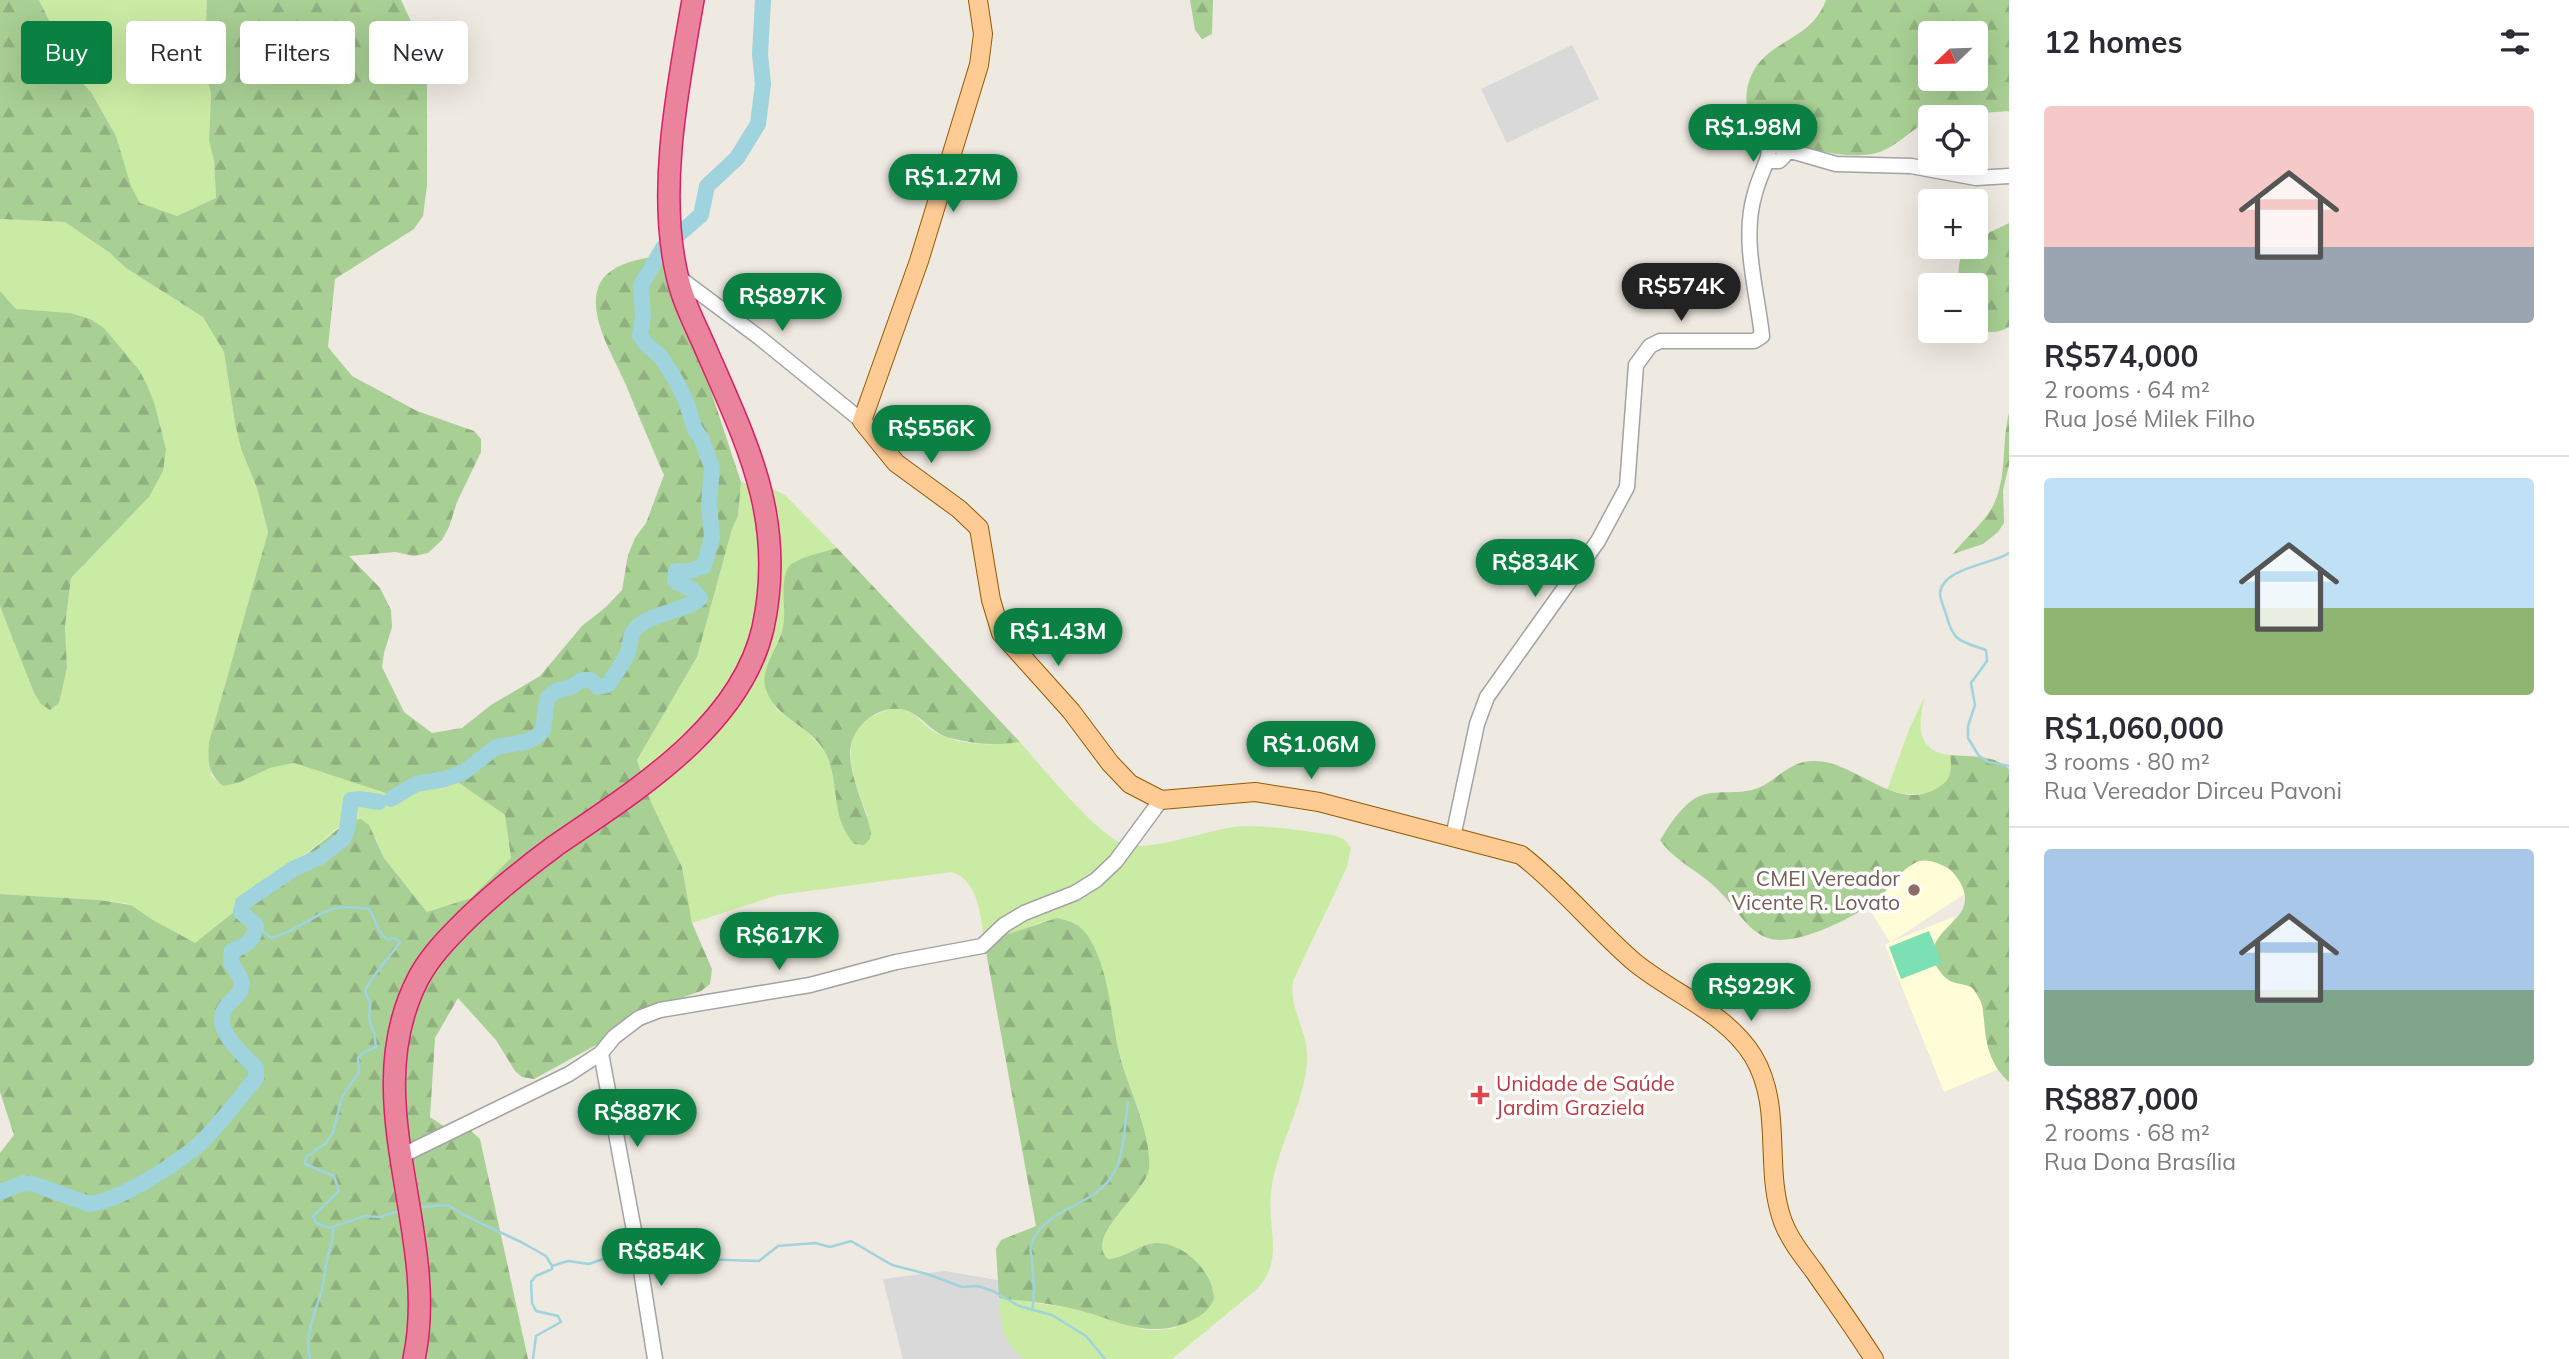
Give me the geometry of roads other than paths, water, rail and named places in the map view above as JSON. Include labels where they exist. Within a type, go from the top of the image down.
[{"type":"highway","points":[[414,1359],[419,1337],[420,1298],[394,1102],[396,1057],[408,1003],[418,980],[433,954],[492,895],[552,849],[642,787],[681,754],[722,709],[745,674],[762,631],[771,576],[770,533],[758,474],[684,299],[670,237],[674,127],[693,0]]},
{"type":"main road","points":[[978,0],[984,34],[979,65],[919,261],[862,421],[896,463],[959,509],[979,528],[991,600],[1002,633],[1071,710],[1130,784],[1161,800],[1255,793],[1319,802],[1521,855],[1544,873],[1633,961],[1717,1019],[1745,1045],[1768,1087],[1775,1192],[1782,1221],[1793,1243],[1874,1359]]},
{"type":"street","points":[[1452,837],[1477,724],[1488,697],[1598,541],[1627,487],[1636,365],[1650,346],[1660,341],[1754,341],[1762,335],[1752,271],[1751,219],[1758,186],[1779,156],[1816,159],[1836,164],[1911,166],[1960,177],[2009,176]]},
{"type":"street","points":[[676,267],[862,421]]},
{"type":"street","points":[[401,1156],[569,1074],[601,1053],[614,1037],[639,1018],[660,1010],[810,985],[895,962],[982,946],[1004,925],[1024,913],[1075,893],[1096,880],[1116,861],[1161,800]]},
{"type":"street","points":[[601,1053],[655,1359]]},
{"type":"waterway","points":[[391,799],[416,784],[445,779],[464,772],[496,747],[526,742],[536,737],[543,730],[547,699],[554,692],[573,686],[581,680],[591,680],[598,687],[608,685],[626,656],[631,636],[637,627],[700,598],[693,590],[675,581],[676,571],[690,571],[704,566],[712,536],[709,506],[712,467],[676,381],[661,357],[640,335],[643,316],[641,285],[663,248],[701,215],[707,186],[737,158],[758,124],[763,84],[760,54],[763,0]]},
{"type":"waterway","points":[[2009,553],[1958,572],[1949,578],[1940,593],[1955,635],[1964,642],[1986,650],[1987,661],[1971,683],[1975,705],[1968,726],[1968,738],[1979,756],[1988,762],[2009,766]]},
{"type":"waterway","points":[[0,1192],[23,1183],[89,1204],[101,1202],[159,1173],[210,1134],[256,1078],[256,1068],[230,1040],[222,1019],[224,1011],[241,990],[242,983],[231,963],[232,951],[248,942],[255,931],[256,925],[241,912],[243,903],[293,869],[320,857],[343,839],[347,830],[351,800],[379,802]]},
{"type":"waterway","points":[[256,925],[271,938],[333,909],[368,908],[384,937],[400,942],[365,991],[370,1004],[369,1019],[376,1047],[362,1053],[358,1058],[359,1072],[342,1097],[333,1132],[326,1143],[306,1157],[305,1164],[334,1176],[339,1191],[313,1216],[316,1223],[329,1228],[365,1216],[380,1217],[395,1212],[401,1213]]},
{"type":"waterway","points":[[1032,1310],[1034,1292],[1031,1245],[1037,1232],[1046,1223],[1093,1195],[1112,1176],[1122,1150],[1128,1102]]},
{"type":"waterway","points":[[421,1207],[448,1205],[546,1256],[552,1266]]},
{"type":"waterway","points":[[310,1359],[309,1334],[322,1288],[333,1227]]},
{"type":"waterway","points":[[650,1260],[662,1258],[759,1261],[778,1246],[815,1243],[830,1247],[851,1241],[892,1265],[962,1287],[977,1286],[993,1291],[1019,1306],[1052,1315],[1086,1336],[1105,1359]]},
{"type":"waterway","points":[[533,1359],[536,1336],[561,1322],[558,1316],[536,1311],[532,1303],[531,1282],[536,1276],[552,1269],[552,1266],[568,1261],[589,1264],[606,1258],[635,1262]]},
{"type":"place","name":"CMEI Vereador Vicente R. Lovato","points":[[1914,890]]},
{"type":"place","name":"Unidade de Saúde Jardim Graziela","points":[[1480,1095]]}]
